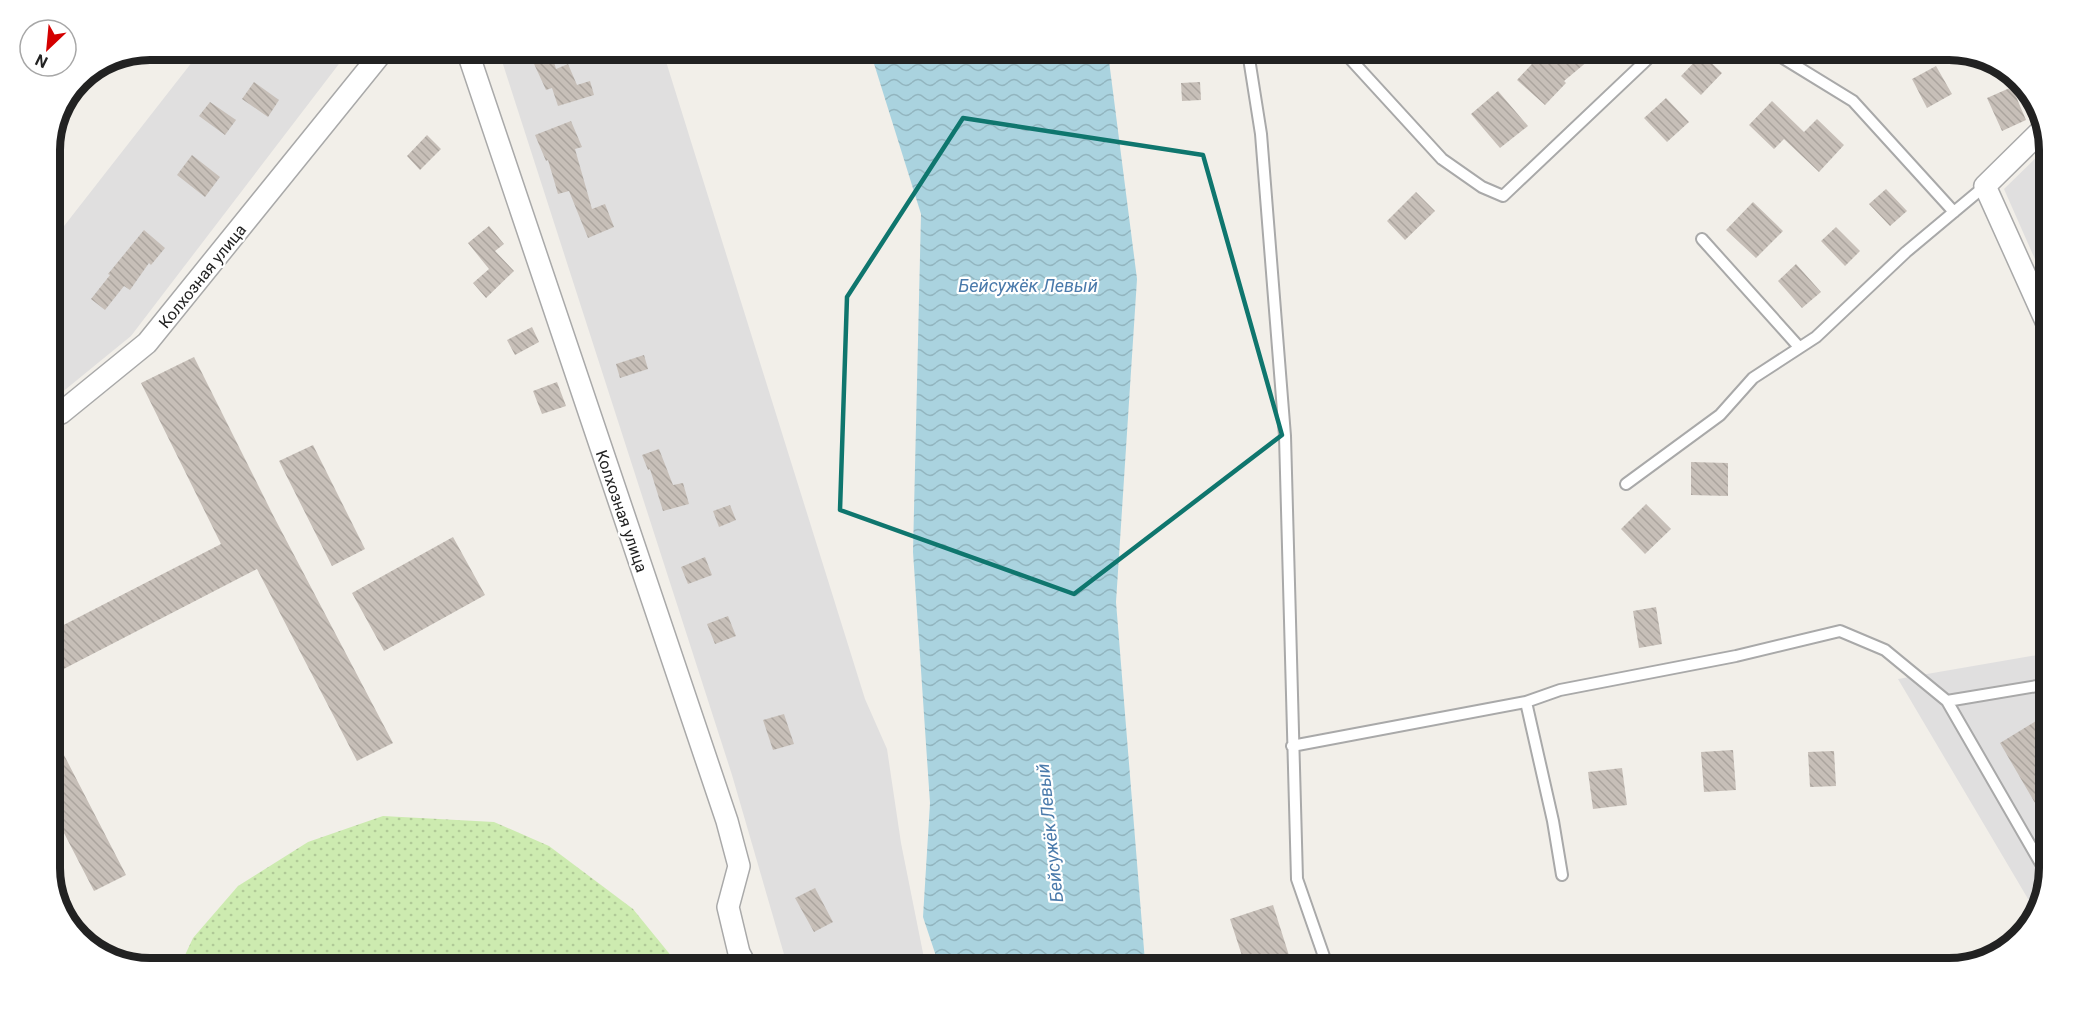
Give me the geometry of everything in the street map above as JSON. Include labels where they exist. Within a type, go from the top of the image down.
[{"type":"street","name":"Колхозная улица","points":[[60,413],[147,343],[376,60]]},
{"type":"street","name":"Колхозная улица","points":[[470,60],[727,821],[739,866],[728,907],[742,958]]},
{"type":"street","points":[[2037,134],[1985,186],[2039,305]]},
{"type":"lane","points":[[1249,60],[1261,134],[1285,436],[1297,879],[1324,958]]},
{"type":"lane","points":[[1351,60],[1442,159],[1482,187],[1503,196],[1647,60]]},
{"type":"lane","points":[[1786,60],[1852,101],[1954,212]]},
{"type":"lane","points":[[1626,484],[1720,414],[1753,378],[1816,337],[1906,252],[1985,186]]},
{"type":"lane","points":[[1702,240],[1799,347]]},
{"type":"lane","points":[[1292,746],[1526,702],[1560,690],[1736,656],[1840,631],[1885,650],[1947,701],[2039,860]]},
{"type":"lane","points":[[1947,701],[2039,686]]},
{"type":"lane","points":[[1526,702],[1562,875]]},
{"type":"highlighted area","points":[[963,118],[1203,155],[1282,435],[1074,594],[840,510],[847,297]]},
{"type":"shaded area","points":[[194,60],[342,60],[131,336],[60,394],[60,231]]},
{"type":"shaded area","points":[[502,60],[666,60],[865,699],[887,749],[901,843],[924,958],[785,958],[732,775]]},
{"type":"shaded area","points":[[2039,155],[2039,268],[2004,189]]},
{"type":"shaded area","points":[[2039,655],[2039,868],[2031,904],[1898,679]]},
{"type":"green space","points":[[383,816],[494,822],[549,846],[633,909],[673,958],[184,958],[193,938],[238,886],[308,842]]},
{"type":"water","name":"Бейсужёк Левый","points":[[873,60],[1109,60],[1137,279],[1116,602],[1145,958],[937,958],[923,917],[930,803],[913,552],[921,214]]},
{"type":"building","points":[[532,60],[553,60],[556,69],[568,64],[577,85],[590,81],[594,95],[558,106],[552,88],[546,90]]},
{"type":"building","points":[[1536,60],[1589,60],[1564,81],[1566,83],[1545,105],[1517,80]]},
{"type":"building","points":[[1696,60],[1708,60],[1722,73],[1701,95],[1681,76]]},
{"type":"building","points":[[1936,66],[1952,94],[1927,108],[1912,79]]},
{"type":"building","points":[[254,82],[279,100],[268,117],[242,99]]},
{"type":"building","points":[[1200,82],[1201,100],[1182,101],[1181,83]]},
{"type":"building","points":[[2012,87],[2026,120],[2002,131],[1987,98]]},
{"type":"building","points":[[1498,91],[1528,126],[1500,148],[1471,114]]},
{"type":"building","points":[[1666,98],[1689,122],[1667,142],[1644,118]]},
{"type":"building","points":[[1772,101],[1804,132],[1817,119],[1844,145],[1819,172],[1784,139],[1774,149],[1749,125]]},
{"type":"building","points":[[210,102],[236,120],[225,135],[199,116]]},
{"type":"building","points":[[571,121],[582,147],[575,149],[592,209],[605,204],[614,227],[588,238],[569,191],[558,194],[548,160],[546,161],[535,135]]},
{"type":"building","points":[[427,135],[441,149],[420,170],[407,156]]},
{"type":"building","points":[[192,155],[220,177],[205,197],[177,175]]},
{"type":"building","points":[[1886,189],[1907,211],[1890,226],[1869,204]]},
{"type":"building","points":[[1416,192],[1435,211],[1405,240],[1387,221]]},
{"type":"building","points":[[1753,202],[1783,231],[1756,258],[1726,230]]},
{"type":"building","points":[[489,226],[504,244],[495,251],[514,271],[486,298],[473,283],[489,269],[468,243]]},
{"type":"building","points":[[1836,227],[1860,251],[1845,266],[1821,241]]},
{"type":"building","points":[[144,230],[165,248],[151,265],[149,263],[130,290],[124,286],[105,310],[91,299]]},
{"type":"building","points":[[1796,264],[1821,292],[1802,308],[1778,281]]},
{"type":"building","points":[[532,327],[539,342],[515,355],[507,340]]},
{"type":"building","points":[[644,355],[648,369],[620,378],[616,364]]},
{"type":"building","points":[[194,357],[274,517],[393,743],[357,761],[257,569],[60,671],[60,627],[221,544],[141,383]]},
{"type":"building","points":[[557,382],[566,406],[542,414],[533,391]]},
{"type":"building","points":[[313,445],[365,549],[332,566],[279,461]]},
{"type":"building","points":[[659,449],[673,485],[683,483],[689,504],[663,511],[650,469],[648,470],[642,455]]},
{"type":"building","points":[[1691,462],[1728,463],[1728,496],[1691,495]]},
{"type":"building","points":[[1646,504],[1671,529],[1645,554],[1621,529]]},
{"type":"building","points":[[730,505],[736,520],[719,527],[713,511]]},
{"type":"building","points":[[453,537],[485,595],[384,651],[352,593]]},
{"type":"building","points":[[705,557],[712,575],[688,584],[681,567]]},
{"type":"building","points":[[1656,607],[1662,644],[1639,648],[1633,611]]},
{"type":"building","points":[[728,616],[736,636],[715,644],[707,624]]},
{"type":"building","points":[[784,714],[794,744],[773,750],[763,720]]},
{"type":"building","points":[[2036,721],[2039,726],[2039,810],[2000,743]]},
{"type":"building","points":[[60,747],[126,875],[94,891],[60,825]]},
{"type":"building","points":[[1733,750],[1736,790],[1704,792],[1701,752]]},
{"type":"building","points":[[1834,751],[1836,786],[1810,787],[1808,752]]},
{"type":"building","points":[[1622,768],[1627,805],[1593,809],[1588,772]]},
{"type":"building","points":[[815,888],[833,922],[814,932],[795,898]]},
{"type":"building","points":[[1273,905],[1290,958],[1243,958],[1230,919]]}]
